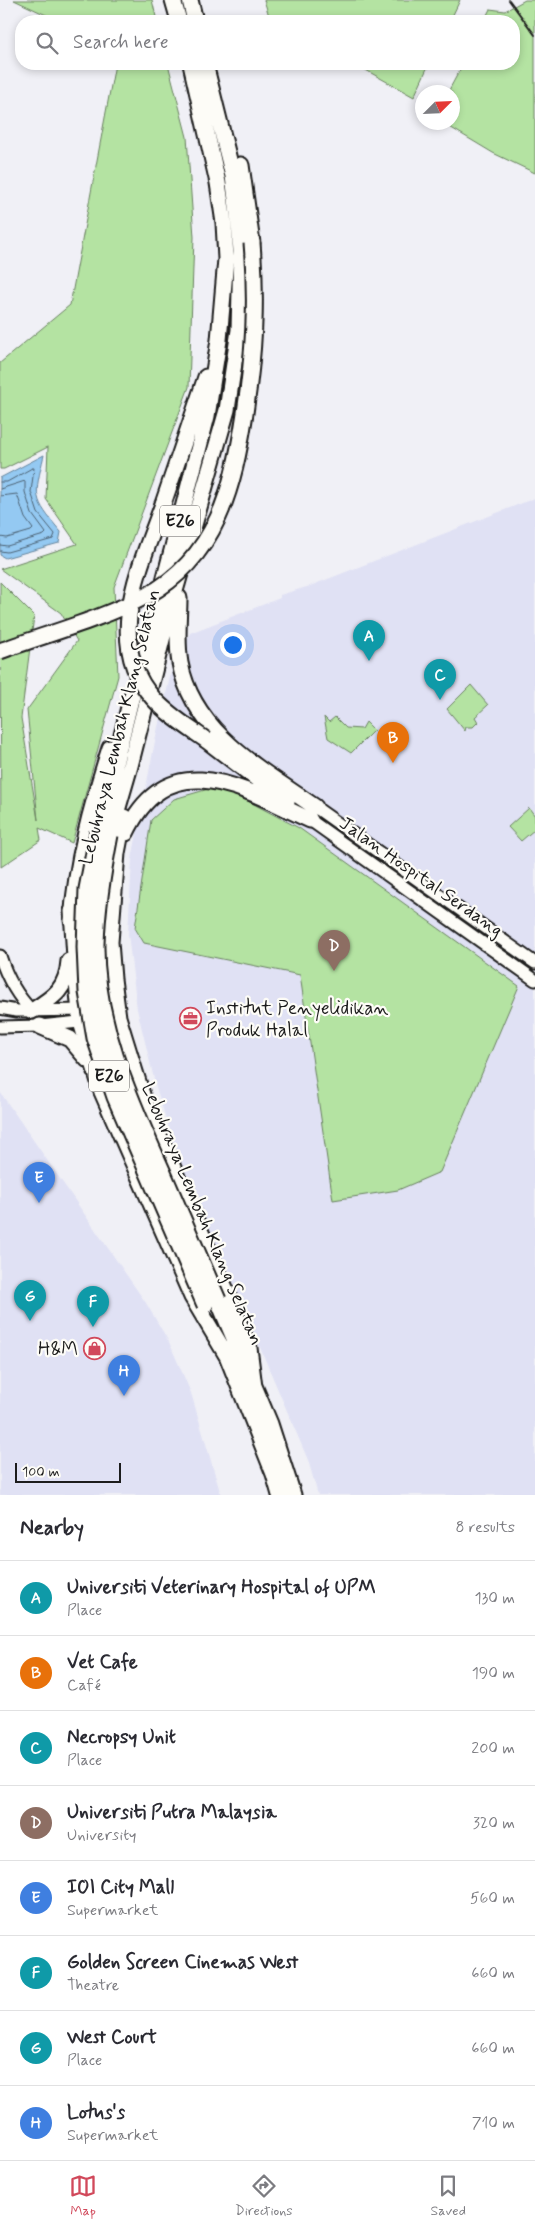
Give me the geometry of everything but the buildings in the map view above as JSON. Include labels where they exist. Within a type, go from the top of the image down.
[{"type":"highway","points":[[173,0],[177,15]]},
{"type":"highway","points":[[190,2],[195,15]]},
{"type":"highway","name":"Lebuhraya Lembah Klang Selatan","points":[[104,834],[131,699],[149,639],[207,416],[219,340],[226,259],[224,223],[192,70]]},
{"type":"highway","name":"Lebuhraya Lembah Klang Selatan","points":[[207,70],[233,176],[239,222],[241,252],[238,330],[227,410],[179,579],[130,766],[104,834],[87,889],[85,947],[87,992],[96,1038],[115,1097],[211,1303],[254,1387],[280,1452],[293,1495]]},
{"type":"highway","points":[[0,651],[108,612],[146,596],[183,568],[204,543],[227,499],[237,462],[253,361],[256,289],[242,168],[218,70]]},
{"type":"highway","points":[[219,340],[132,592],[128,628],[132,661],[142,683],[153,698],[206,740],[312,814]]},
{"type":"highway","points":[[179,579],[177,642],[180,664],[190,692],[206,720],[230,746],[312,814]]},
{"type":"highway","points":[[32,1012],[52,998],[66,981],[72,911],[83,848],[96,792],[115,731],[131,699]]},
{"type":"highway","points":[[130,766],[129,791],[117,853],[110,942],[117,1012],[144,1101],[249,1348],[254,1387]]},
{"type":"highway","points":[[117,853],[132,822],[147,801],[162,790],[187,780],[207,779],[228,783],[312,814]]},
{"type":"highway","points":[[72,911],[80,1016],[95,1072],[111,1115],[192,1297],[227,1356]]},
{"type":"highway","points":[[40,1026],[70,1039],[84,1053],[95,1072]]},
{"type":"highway","name":"Lebuhraya Lembah Klang Selatan","points":[[211,1303],[227,1356],[274,1474],[280,1495]]},
{"type":"main road","name":"Jalan Hospital Serdang","points":[[312,814],[535,963]]},
{"type":"main road","name":"Jalan Hospital Serdang","points":[[312,814],[535,980]]},
{"type":"main road","points":[[0,956],[2,975],[32,1012]]},
{"type":"main road","points":[[0,1008],[80,1016]]},
{"type":"main road","points":[[0,1027],[40,1026],[80,1016],[117,1012]]},
{"type":"shaded area","points":[[535,498],[535,1495],[318,1495],[308,1460],[176,1151],[156,1087],[137,1009],[128,934],[132,859],[157,731],[172,669],[190,633],[280,598],[280,595],[310,586]]},
{"type":"shaded area","points":[[0,1092],[146,1303],[169,1342],[191,1393],[221,1495],[0,1495]]},
{"type":"green space","points":[[14,0],[152,0],[156,15],[46,15]]},
{"type":"green space","points":[[264,0],[460,0],[453,15],[269,15]]},
{"type":"green space","points":[[525,0],[535,0],[535,173],[493,153],[455,130],[460,130],[460,85],[452,85],[460,70],[520,70],[520,15],[487,15],[490,9],[505,11]]},
{"type":"green space","points":[[114,70],[170,70],[187,137],[194,237],[189,387],[114,587],[118,676],[72,843],[39,828],[41,840],[1,867],[0,582],[34,616],[21,718],[38,820],[27,710],[77,641],[61,613],[0,569],[77,544],[46,499],[48,447],[4,469],[0,469],[0,363],[70,305]]},
{"type":"green space","points":[[366,70],[426,70],[419,85],[415,85],[414,97]]},
{"type":"green space","points":[[471,685],[488,705],[475,717],[478,722],[473,727],[466,727],[465,731],[447,709]]},
{"type":"green space","points":[[324,717],[329,722],[335,717],[346,728],[362,729],[366,722],[374,730],[351,753],[328,738]]},
{"type":"green space","points":[[212,788],[244,799],[299,828],[519,986],[440,1172],[398,1190],[333,1200],[300,975],[144,943],[135,928],[151,820],[174,799]]},
{"type":"green space","points":[[529,808],[535,816],[535,829],[521,841],[508,827]]},
{"type":"water","points":[[44,455],[38,480],[38,496],[45,512],[61,532],[59,543],[5,558],[0,555],[0,478]]},
{"type":"railway","points":[[509,0],[535,35]]},
{"type":"place","name":"Universiti Veterinary Hospital of UPM","points":[[369,661]]},
{"type":"place","name":"Necropsy Unit","points":[[440,700]]},
{"type":"place","name":"Vet Cafe","points":[[393,763]]},
{"type":"place","name":"Universiti Putra Malaysia","points":[[334,971]]},
{"type":"place","name":"Institut Penyelidikan Produk Halal","points":[[190,1019]]},
{"type":"place","name":"IOI City Mall","points":[[39,1203]]},
{"type":"place","name":"West Court","points":[[30,1321]]},
{"type":"place","name":"Golden Screen Cinemas West","points":[[93,1327]]},
{"type":"place","name":"H&M","points":[[94,1349]]},
{"type":"place","name":"Lotus's","points":[[124,1396]]}]
